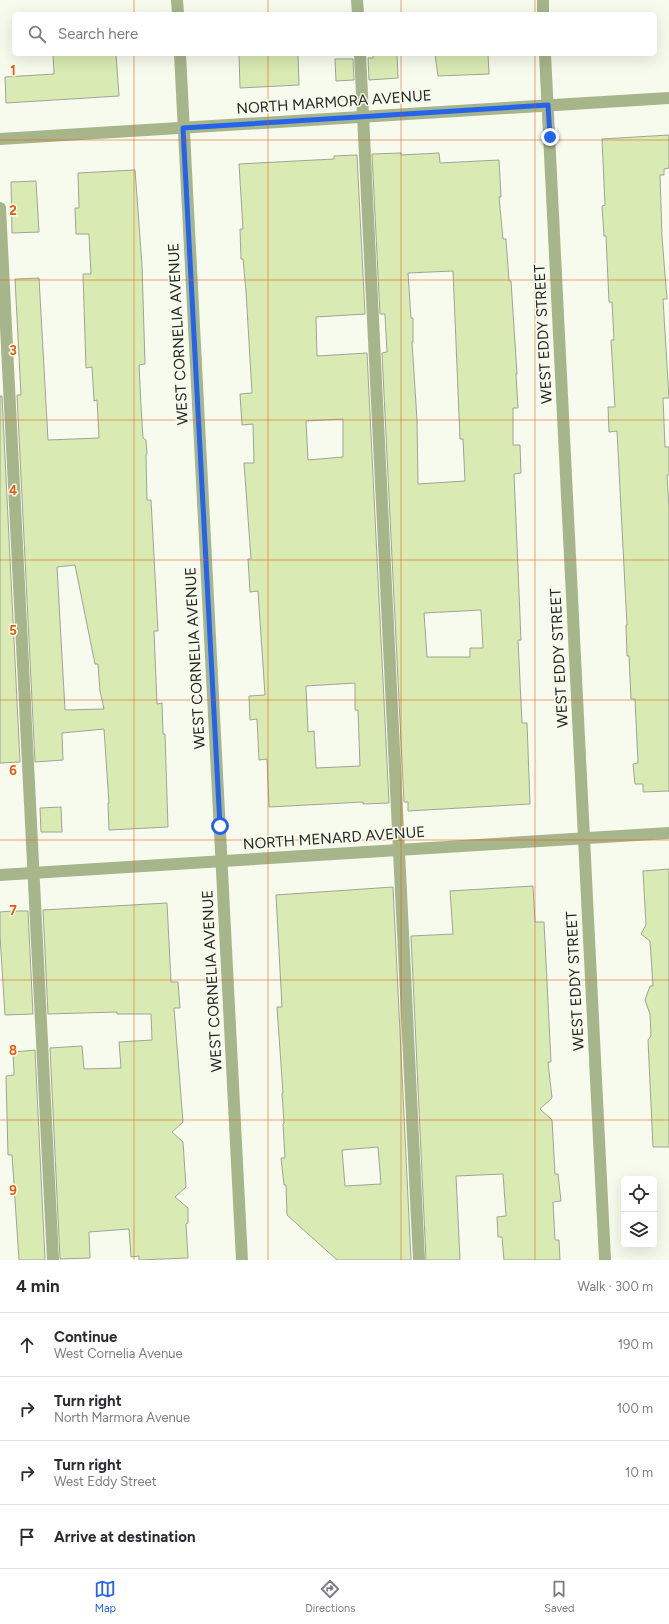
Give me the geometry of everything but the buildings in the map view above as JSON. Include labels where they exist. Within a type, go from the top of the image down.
[{"type":"street","points":[[177,0],[178,12]]},
{"type":"street","points":[[357,0],[358,12]]},
{"type":"street","points":[[542,0],[543,12]]},
{"type":"street","name":"WEST CORNELIA AVENUE","points":[[180,56],[242,1260]]},
{"type":"street","points":[[360,56],[420,1260]]},
{"type":"street","name":"WEST EDDY STREET","points":[[545,56],[605,1260]]},
{"type":"street","name":"NORTH MARMORA AVENUE","points":[[0,139],[669,98]]},
{"type":"street","points":[[0,208],[53,1260]]},
{"type":"street","name":"NORTH MENARD AVENUE","points":[[0,875],[669,833]]},
{"type":"route","points":[[220,826],[183,128],[548,105],[550,137]]}]
